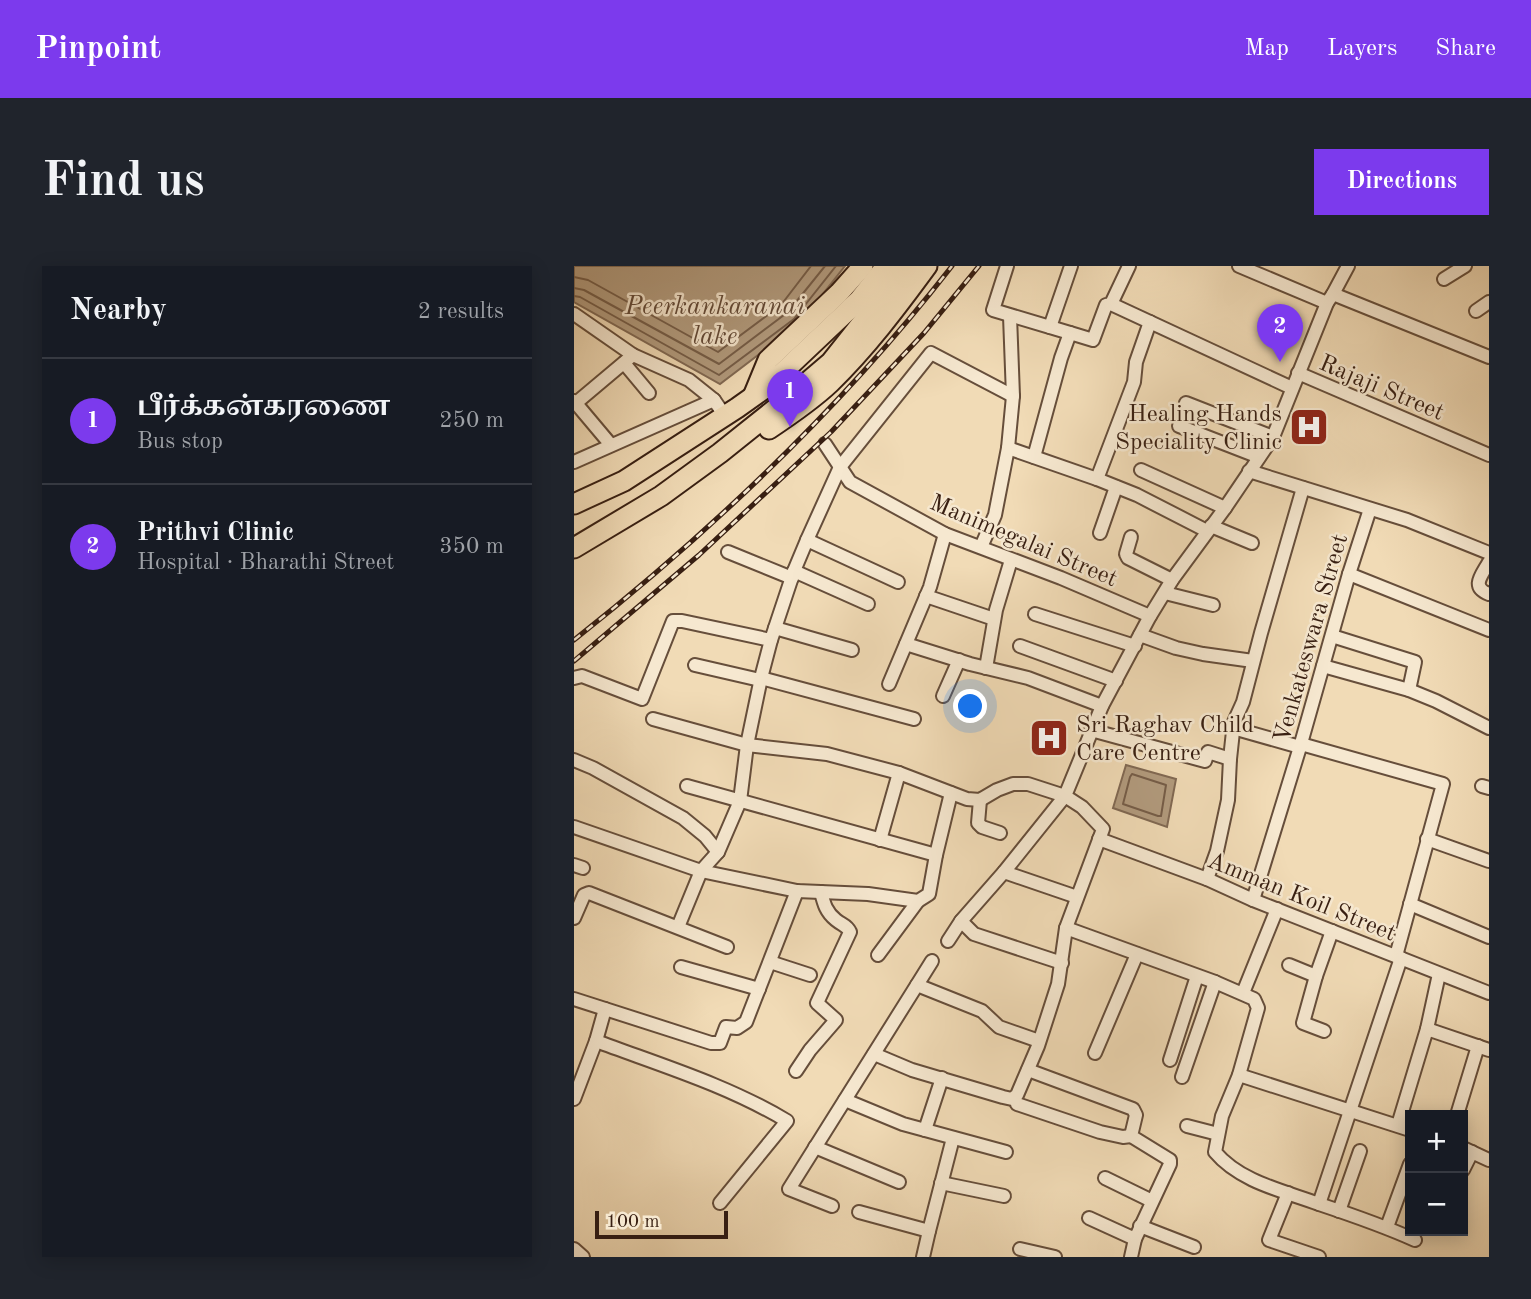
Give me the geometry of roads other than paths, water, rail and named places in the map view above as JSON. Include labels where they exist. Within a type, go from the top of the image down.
[{"type":"highway","points":[[752,397],[768,359],[839,293],[863,266]]},
{"type":"highway","points":[[574,504],[624,481],[719,408],[752,397],[777,378],[859,300],[886,266]]},
{"type":"highway","points":[[574,548],[661,496],[790,397],[831,362],[907,266]]},
{"type":"highway","points":[[708,462],[727,459],[831,382],[886,321],[927,266]]},
{"type":"street","points":[[1007,266],[992,308],[994,311],[1093,340],[1106,305],[1111,304],[1292,388]]},
{"type":"street","points":[[1049,327],[1071,266]]},
{"type":"street","points":[[1111,304],[1129,266]]},
{"type":"street","points":[[1238,266],[1489,357]]},
{"type":"street","points":[[948,941],[961,921],[1065,796],[1102,706],[1150,616],[1172,580],[1273,437],[1330,299],[1348,266]]},
{"type":"street","points":[[1444,279],[1465,266]]},
{"type":"street","points":[[1476,311],[1489,302]]},
{"type":"street","points":[[981,547],[995,515],[1008,449],[1013,396],[1010,316]]},
{"type":"street","points":[[574,462],[611,445],[719,408],[689,380],[629,359],[577,320]]},
{"type":"street","points":[[1097,479],[1134,382],[1136,362],[1150,322]]},
{"type":"street","points":[[1034,457],[1070,333]]},
{"type":"street","points":[[678,927],[701,871],[718,852],[740,801],[747,745],[760,679],[773,634],[807,540],[840,467],[931,353],[1013,396]]},
{"type":"street","points":[[629,359],[649,393]]},
{"type":"street","points":[[611,445],[575,402],[629,359]]},
{"type":"street","name":"Rajaji Street","points":[[1298,373],[1489,455]]},
{"type":"street","points":[[1186,403],[1273,437]]},
{"type":"street","points":[[1179,426],[1259,457]]},
{"type":"street","name":"Manimegalai Street","points":[[825,444],[850,482],[944,534],[1061,578],[1150,616]]},
{"type":"street","points":[[1008,449],[1097,479],[1209,529],[1252,543]]},
{"type":"street","points":[[1141,470],[1225,508]]},
{"type":"street","points":[[1249,471],[1407,520],[1489,552]]},
{"type":"street","points":[[1100,533],[1116,487]]},
{"type":"street","points":[[1208,879],[1228,800],[1234,722],[1243,702],[1303,488]]},
{"type":"street","name":"Venkateswara Street","points":[[1253,900],[1370,509]]},
{"type":"street","points":[[889,684],[926,596],[944,534]]},
{"type":"street","points":[[1132,537],[1126,554],[1128,558],[1172,580]]},
{"type":"street","points":[[807,540],[898,582]]},
{"type":"street","points":[[728,552],[868,604]]},
{"type":"street","points":[[986,668],[994,619],[1011,560]]},
{"type":"street","points":[[1489,562],[1478,583],[1481,591],[1489,594]]},
{"type":"street","points":[[1349,574],[1489,630]]},
{"type":"street","points":[[1165,593],[1213,605]]},
{"type":"street","points":[[926,596],[994,619]]},
{"type":"street","points":[[1035,614],[1137,641],[1253,661]]},
{"type":"street","points":[[574,678],[582,676],[642,699],[673,621],[773,634],[852,650]]},
{"type":"street","points":[[1332,636],[1415,662],[1409,690]]},
{"type":"street","points":[[906,644],[1028,678],[1102,706]]},
{"type":"street","points":[[1020,646],[1116,681]]},
{"type":"street","points":[[943,696],[959,660]]},
{"type":"street","points":[[695,665],[914,719]]},
{"type":"street","points":[[1323,666],[1409,690],[1489,729]]},
{"type":"street","points":[[653,719],[747,745],[827,754],[899,773],[967,799],[980,800],[1013,784],[1028,784],[1065,796],[1082,807],[1103,829],[1066,928],[1058,984],[1017,1096],[1012,1099],[942,1079],[874,1054]]},
{"type":"street","points":[[1233,728],[1444,784],[1427,839],[1398,957],[1351,1111],[1319,1203]]},
{"type":"street","points":[[1091,730],[1205,761],[1208,752],[1230,759]]},
{"type":"street","points":[[574,760],[639,792],[683,818],[705,836],[718,852]]},
{"type":"street","points":[[880,839],[899,773]]},
{"type":"street","points":[[687,786],[936,855]]},
{"type":"street","points":[[878,955],[918,901],[929,894],[951,793]]},
{"type":"street","points":[[980,800],[978,823],[1000,834]]},
{"type":"street","points":[[574,827],[701,871],[797,891],[868,894],[918,901]]},
{"type":"street","name":"Amman Koil Street","points":[[1099,839],[1208,879],[1253,900],[1489,993]]},
{"type":"street","points":[[1427,839],[1489,861]]},
{"type":"street","points":[[1004,872],[1077,897]]},
{"type":"street","points":[[574,999],[711,1043],[720,1043],[726,1027],[737,1028],[746,1022],[797,891]]},
{"type":"street","points":[[574,918],[587,892],[727,947]]},
{"type":"street","points":[[796,1071],[836,1020],[817,1003],[850,932],[849,928],[825,909],[821,892]]},
{"type":"street","points":[[1410,904],[1489,937]]},
{"type":"street","points":[[1243,993],[1277,909]]},
{"type":"street","points":[[961,921],[974,934],[1062,962]]},
{"type":"street","points":[[1066,928],[1215,982],[1254,999],[1258,1008],[1239,1075],[1222,1116],[1215,1152],[1223,1161],[1257,1182],[1387,1227],[1415,1240]]},
{"type":"street","points":[[1324,1031],[1303,1023],[1332,931]]},
{"type":"street","points":[[1096,1053],[1137,954]]},
{"type":"street","points":[[832,1206],[789,1189],[932,961]]},
{"type":"street","points":[[770,962],[810,975]]},
{"type":"street","points":[[1289,965],[1316,976]]},
{"type":"street","points":[[681,967],[759,989]]},
{"type":"street","points":[[1239,1075],[1404,1128],[1439,974]]},
{"type":"street","points":[[1170,1059],[1196,976]]},
{"type":"street","points":[[1182,1077],[1215,982]]},
{"type":"street","points":[[917,985],[982,1011],[999,1027],[1039,1041]]},
{"type":"street","points":[[574,1099],[605,1009]]},
{"type":"street","points":[[1427,1029],[1484,1048],[1459,1110]]},
{"type":"street","points":[[596,1041],[716,1085],[763,1106],[787,1121],[720,1203]]},
{"type":"street","points":[[1028,1070],[1133,1110],[1136,1115],[1131,1136]]},
{"type":"street","points":[[925,1130],[942,1079]]},
{"type":"street","points":[[845,1100],[925,1130],[1006,1152]]},
{"type":"street","points":[[1017,1104],[1100,1132],[1131,1136],[1170,1160],[1140,1226],[1131,1257]]},
{"type":"street","points":[[1187,1126],[1218,1134]]},
{"type":"street","points":[[923,1257],[953,1138]]},
{"type":"street","points":[[815,1147],[899,1182]]},
{"type":"street","points":[[1468,1150],[1489,1160]]},
{"type":"street","points":[[1339,1211],[1360,1151]]},
{"type":"street","points":[[1387,1227],[1407,1173]]},
{"type":"street","points":[[1105,1178],[1152,1202]]},
{"type":"street","points":[[941,1183],[1004,1196]]},
{"type":"street","points":[[1288,1193],[1269,1240],[1319,1257]]},
{"type":"street","points":[[859,1213],[929,1231]]},
{"type":"street","points":[[1089,1219],[1135,1239]]},
{"type":"street","points":[[1140,1226],[1194,1247]]},
{"type":"street","points":[[574,1249],[583,1257]]},
{"type":"street","points":[[1020,1249],[1055,1257]]},
{"type":"water","name":"Peerkankaranai lake","points":[[574,266],[845,266],[799,324],[720,384],[574,302]]},
{"type":"water","points":[[1126,765],[1176,779],[1167,827],[1113,808]]},
{"type":"railway","points":[[574,640],[676,555],[774,464],[867,368],[952,266]]},
{"type":"railway","points":[[574,661],[699,555],[831,432],[924,333],[979,266]]},
{"type":"place","name":"Prithvi Clinic","points":[[1280,362]]},
{"type":"place","name":"பீர்க்கன்கரணை","points":[[790,427]]},
{"type":"place","name":"Healing Hands Speciality Clinic","points":[[1309,427]]},
{"type":"place","name":"Sri Raghav Child Care Centre","points":[[1049,738]]}]
